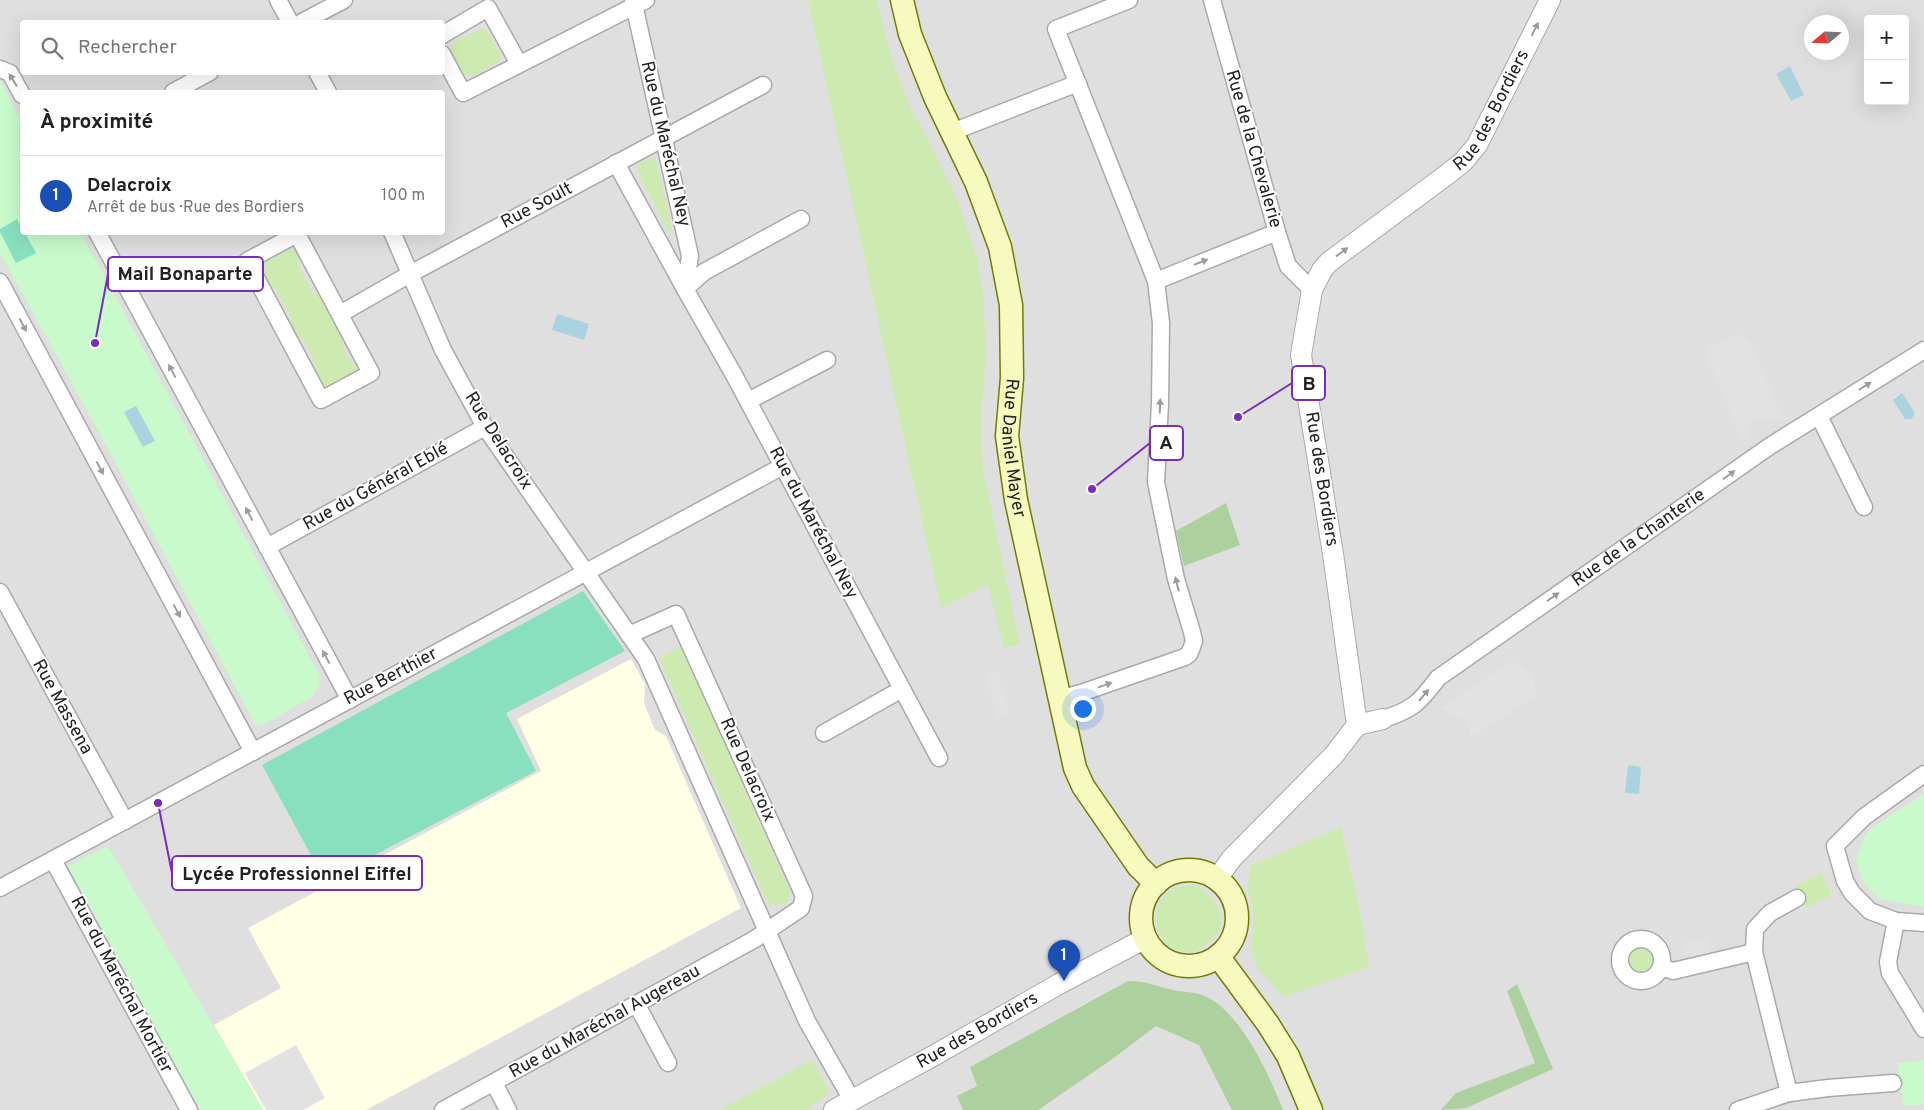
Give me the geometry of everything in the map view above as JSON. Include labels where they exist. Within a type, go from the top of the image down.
[{"type":"main road","name":"Rue Daniel Mayer","points":[[902,0],[910,34],[936,97],[976,182],[1000,247],[1011,305],[1012,378],[1007,436],[1016,500],[1075,768],[1083,786],[1138,866],[1156,884]]},
{"type":"main road","points":[[1186,870],[1202,872],[1217,879],[1228,889],[1235,903],[1238,918],[1229,946],[1218,956],[1206,963],[1192,966],[1178,965],[1154,950],[1146,938],[1142,924],[1142,909],[1147,895],[1156,884],[1170,874],[1186,870]]},
{"type":"main road","points":[[1218,956],[1268,1024],[1288,1056],[1311,1110]]},
{"type":"street","points":[[278,0],[289,20]]},
{"type":"street","points":[[306,20],[344,0]]},
{"type":"street","points":[[1059,699],[1175,661],[1189,654],[1194,641],[1176,579],[1156,482],[1160,403],[1161,323],[1156,281],[1056,29],[1128,0]]},
{"type":"street","name":"Rue de la Chevalerie","points":[[1212,0],[1288,266],[1312,290]]},
{"type":"street","name":"Rue des Bordiers","points":[[1356,725],[1355,702],[1333,554],[1301,355],[1312,290],[1328,262],[1445,176],[1462,162],[1477,145],[1550,0]]},
{"type":"street","points":[[445,60],[463,93],[638,2]]},
{"type":"street","name":"Rue du Maréchal Ney","points":[[638,2],[663,137],[690,256],[685,289]]},
{"type":"street","points":[[445,33],[488,8],[519,64]]},
{"type":"street","points":[[0,69],[10,73],[20,91]]},
{"type":"street","points":[[177,90],[204,75]]},
{"type":"street","points":[[319,75],[327,90]]},
{"type":"street","points":[[952,132],[1078,83]]},
{"type":"street","name":"Rue Soult","points":[[340,314],[410,274],[764,84]]},
{"type":"street","name":"Rue du Maréchal Ney","points":[[616,163],[748,401],[939,758]]},
{"type":"street","points":[[685,289],[704,272],[801,219]]},
{"type":"street","points":[[1156,281],[1277,232]]},
{"type":"street","points":[[99,235],[350,700]]},
{"type":"street","points":[[294,235],[247,261],[321,400],[371,373],[297,235]]},
{"type":"street","name":"Rue Delacroix","points":[[393,235],[444,350],[485,427],[646,659],[807,1021],[852,1100]]},
{"type":"street","points":[[0,282],[253,752]]},
{"type":"street","name":"Rue de la Chanterie","points":[[1356,725],[1383,719],[1405,711],[1421,700],[1438,678],[1770,446],[1924,350]]},
{"type":"street","points":[[748,401],[828,360]]},
{"type":"street","points":[[1819,416],[1864,507]]},
{"type":"street","name":"Rue du Général Eblé","points":[[267,547],[485,427]]},
{"type":"street","name":"Rue Berthier","points":[[0,888],[783,466]]},
{"type":"street","name":"Rue Massena","points":[[0,592],[124,821]]},
{"type":"street","name":"Rue Delacroix","points":[[629,635],[676,614],[804,896],[801,908],[767,932]]},
{"type":"street","points":[[824,733],[902,689]]},
{"type":"street","points":[[1217,879],[1232,858],[1334,755],[1356,725]]},
{"type":"street","points":[[1924,774],[1864,817],[1835,846],[1842,874],[1852,893],[1870,910],[1896,921],[1924,923]]},
{"type":"street","name":"Rue du Maréchal Mortier","points":[[53,860],[189,1110]]},
{"type":"street","points":[[1789,1093],[1754,952],[1755,929],[1770,913],[1797,898]]},
{"type":"street","points":[[1896,921],[1888,962],[1890,973],[1924,1029]]},
{"type":"street","name":"Rue du Maréchal Augereau","points":[[443,1110],[767,932]]},
{"type":"street","name":"Rue des Bordiers","points":[[834,1110],[1059,984],[1146,938]]},
{"type":"street","points":[[1661,967],[1673,971],[1754,952]]},
{"type":"street","points":[[637,1004],[668,1063]]},
{"type":"street","points":[[494,1082],[508,1110]]},
{"type":"street","points":[[1738,1110],[1789,1093],[1893,1083]]},
{"type":"shaded area","points":[[0,0],[1924,0],[1924,1110],[0,1110]]},
{"type":"shaded area","points":[[1739,334],[1749,339],[1784,422],[1763,417],[1751,421],[1743,443],[1707,356],[1710,347]]},
{"type":"shaded area","points":[[631,659],[645,684],[644,703],[655,730],[666,736],[741,908],[366,1110],[263,1110],[214,1025],[281,988],[248,928],[541,771],[517,719]]},
{"type":"shaded area","points":[[1512,661],[1525,668],[1533,680],[1536,696],[1471,737],[1469,722],[1440,708]]},
{"type":"shaded area","points":[[998,671],[1009,713],[997,717],[986,674]]},
{"type":"shaded area","points":[[1706,938],[1710,953],[1687,959],[1682,943]]},
{"type":"shaded area","points":[[296,1045],[325,1098],[303,1110],[266,1110],[245,1073]]},
{"type":"green space","points":[[808,0],[877,0],[891,58],[910,107],[929,141],[958,202],[977,258],[983,294],[986,353],[981,419],[983,469],[1020,644],[1004,648],[988,585],[941,608]]},
{"type":"green space","points":[[481,28],[487,30],[501,54],[498,62],[473,76],[464,75],[451,51],[453,43]]},
{"type":"green space","points":[[0,81],[20,119],[20,235],[82,235],[320,676],[313,696],[261,726],[255,724],[99,432],[0,253]]},
{"type":"green space","points":[[654,158],[657,163],[672,230],[669,233],[637,171],[637,166],[640,163]]},
{"type":"green space","points":[[17,219],[20,225],[20,235],[26,235],[36,253],[16,263],[0,229]]},
{"type":"green space","points":[[291,249],[298,252],[300,257],[296,260],[314,296],[319,293],[345,341],[341,344],[353,365],[357,363],[359,365],[356,372],[328,388],[321,385],[309,363],[314,360],[302,337],[296,339],[288,323],[293,320],[273,285],[269,287],[260,271],[262,264]]},
{"type":"green space","points":[[1226,503],[1240,545],[1184,566],[1176,531]]},
{"type":"green space","points":[[583,591],[625,651],[506,713],[536,771],[325,881],[262,765]]},
{"type":"green space","points":[[682,646],[791,894],[784,904],[771,906],[765,897],[659,658]]},
{"type":"green space","points":[[1924,794],[1924,907],[1879,899],[1862,880],[1856,859],[1866,833]]},
{"type":"green space","points":[[1341,827],[1361,917],[1369,967],[1284,997],[1259,970],[1251,951],[1254,914],[1248,892],[1250,866]]},
{"type":"green space","points":[[108,846],[263,1110],[200,1110],[68,866]]},
{"type":"green space","points":[[1821,873],[1832,895],[1806,908],[1795,886]]},
{"type":"green space","points":[[1182,886],[1194,886],[1208,894],[1218,907],[1221,923],[1215,937],[1198,950],[1183,952],[1170,947],[1161,936],[1156,922],[1157,908],[1166,895]]},
{"type":"green space","points":[[1641,947],[1650,951],[1654,960],[1650,969],[1641,973],[1632,969],[1628,960],[1632,951]]},
{"type":"green space","points":[[1128,981],[1199,994],[1220,1006],[1232,1017],[1253,1047],[1283,1110],[1232,1110],[1199,1045],[1156,1026],[1111,1060],[1038,1110],[963,1110],[957,1096],[977,1086],[970,1067]]},
{"type":"green space","points":[[1517,984],[1553,1069],[1466,1108],[1441,1110],[1456,1093],[1535,1063],[1507,991]]},
{"type":"green space","points":[[812,1060],[828,1087],[828,1095],[805,1110],[719,1110]]},
{"type":"green space","points":[[1924,1060],[1924,1104],[1904,1106],[1897,1063]]},
{"type":"water","points":[[1790,66],[1804,95],[1791,101],[1776,74]]},
{"type":"water","points":[[557,314],[589,324],[584,340],[552,330]]},
{"type":"water","points":[[1902,393],[1915,413],[1912,419],[1905,419],[1893,400]]},
{"type":"water","points":[[136,406],[155,441],[143,447],[124,412]]},
{"type":"water","points":[[1628,765],[1641,767],[1639,794],[1625,793]]},
{"type":"place","name":"Mail Bonaparte","points":[[95,343]]},
{"type":"place","name":"B","points":[[1238,417]]},
{"type":"place","name":"A","points":[[1092,489]]},
{"type":"place","name":"Lycée Professionnel Eiffel","points":[[158,803]]},
{"type":"place","name":"Delacroix","points":[[1064,981]]}]
